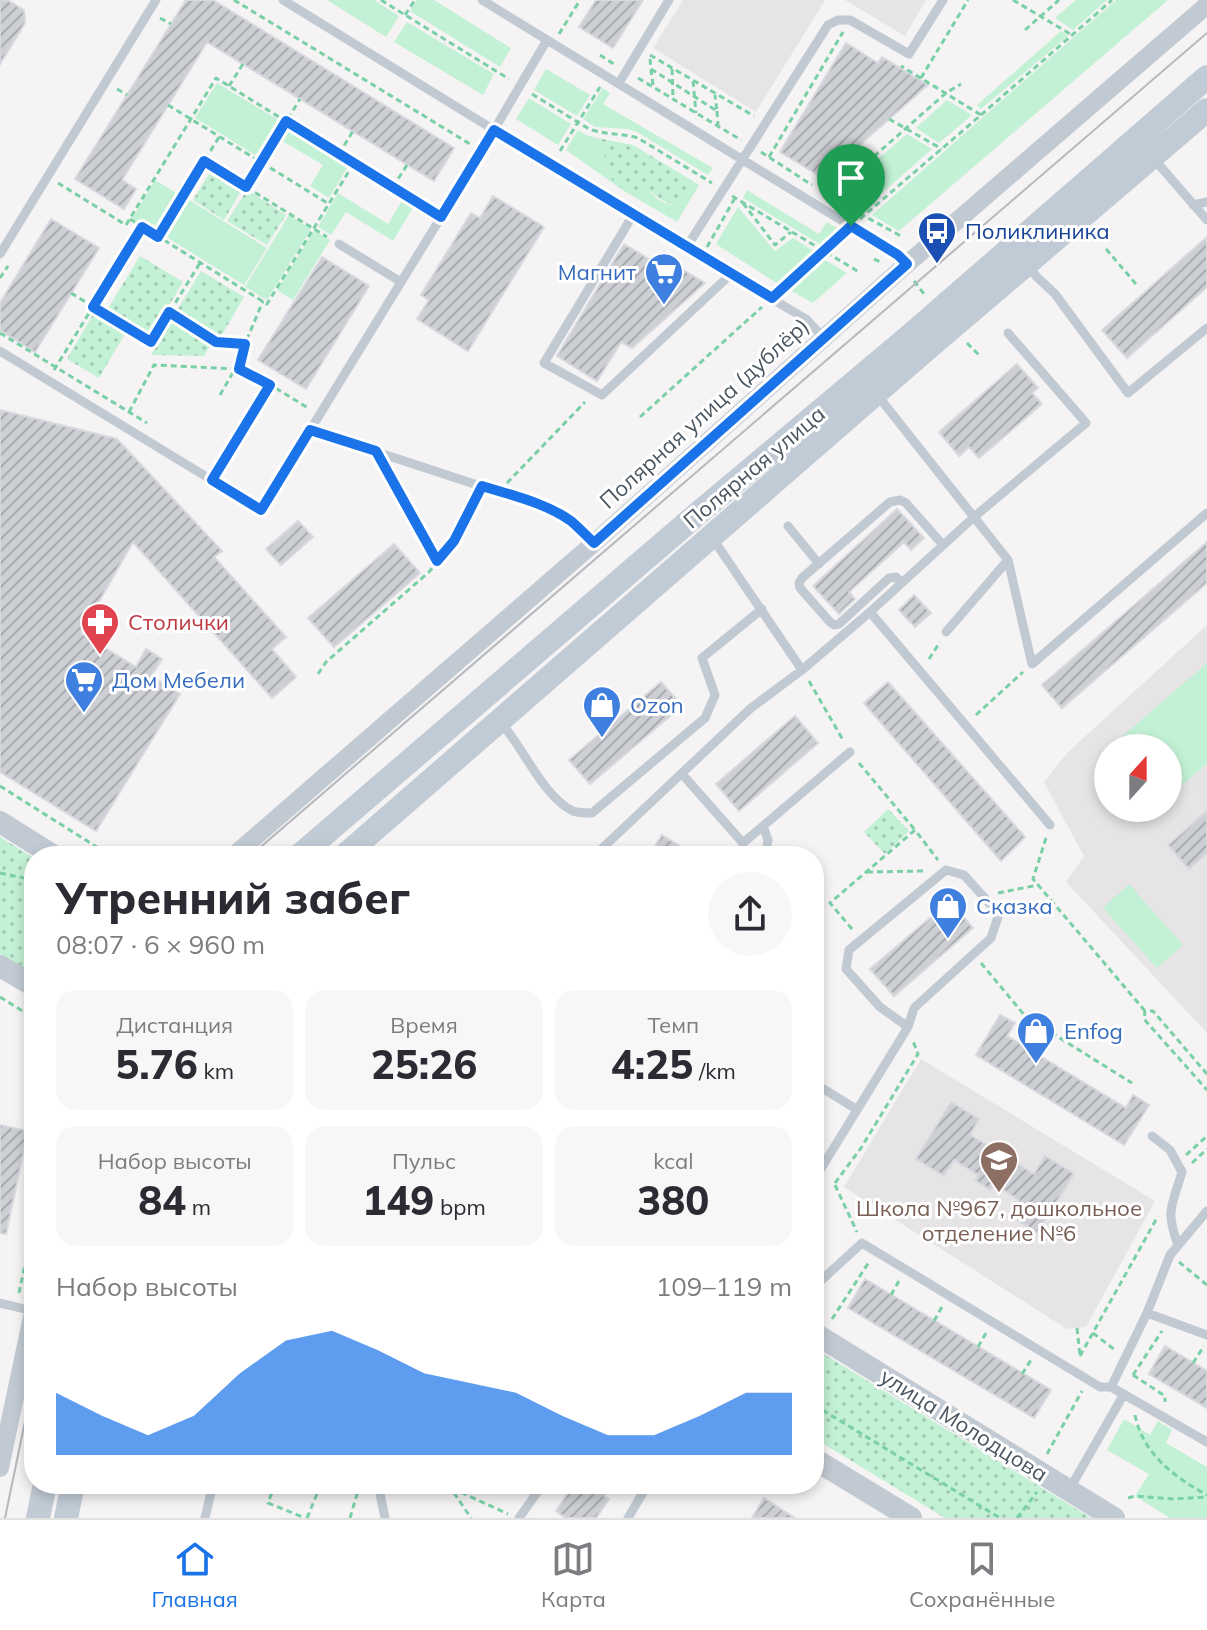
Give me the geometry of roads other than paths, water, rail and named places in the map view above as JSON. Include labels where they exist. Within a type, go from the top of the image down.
[{"type":"main road","name":"Полярная улица","points":[[311,846],[912,334],[1207,77]]},
{"type":"main road","name":"Полярная улица","points":[[355,846],[1207,110]]},
{"type":"main road","points":[[38,1518],[43,1494]]},
{"type":"main road","points":[[66,1518],[71,1494]]},
{"type":"street","name":"Полярная улица (дублёр)","points":[[245,846],[594,543],[824,338],[908,270],[1207,5]]},
{"type":"street","points":[[0,822],[38,846]]},
{"type":"street","points":[[0,966],[24,980]]},
{"type":"street","name":"улица Молодцова","points":[[824,1339],[1114,1518]]},
{"type":"street","points":[[0,1468],[24,1356]]},
{"type":"street","points":[[824,1465],[911,1518]]},
{"type":"lane","points":[[0,254],[156,0]]},
{"type":"lane","points":[[283,0],[806,319],[824,338]]},
{"type":"lane","points":[[482,0],[898,255],[908,270]]},
{"type":"lane","points":[[619,83],[669,0]]},
{"type":"lane","points":[[686,248],[828,25],[843,19],[850,20],[909,54],[943,0]]},
{"type":"lane","points":[[0,351],[261,510],[547,40]]},
{"type":"lane","points":[[1152,157],[1207,220]]},
{"type":"lane","points":[[1193,205],[1207,202]]},
{"type":"lane","points":[[633,215],[544,363],[602,395],[731,274]]},
{"type":"lane","points":[[339,244],[401,282]]},
{"type":"lane","points":[[1027,263],[1055,294],[1128,393],[1207,328]]},
{"type":"lane","points":[[605,846],[751,708],[802,670],[974,517],[1086,423],[1008,333]]},
{"type":"lane","points":[[876,393],[1008,560],[1032,664],[1207,513]]},
{"type":"lane","points":[[310,430],[541,506],[562,515],[594,543]]},
{"type":"lane","points":[[901,583],[896,577],[889,578],[839,624],[834,625],[800,588],[799,583],[895,500],[906,503],[943,545]]},
{"type":"lane","points":[[788,526],[819,564]]},
{"type":"lane","points":[[711,536],[802,670]]},
{"type":"lane","points":[[946,632],[1008,560]]},
{"type":"lane","points":[[498,720],[552,794],[574,812],[592,813],[705,718],[715,695],[702,658],[762,609]]},
{"type":"lane","points":[[870,612],[1050,825]]},
{"type":"lane","points":[[682,774],[743,843],[850,752]]},
{"type":"lane","points":[[763,826],[767,846]]},
{"type":"lane","points":[[824,1164],[908,1027],[914,1008],[991,938],[999,914],[964,875],[946,870],[849,950],[846,969],[880,1007],[908,1027]]},
{"type":"lane","points":[[824,1089],[856,1109]]},
{"type":"lane","points":[[1152,1136],[1170,1150],[1182,1172],[1170,1209],[1170,1222],[1178,1245]]},
{"type":"lane","points":[[1111,1387],[1147,1313],[1170,1255],[1207,1211]]},
{"type":"lane","points":[[824,1278],[862,1243],[1088,1381],[1100,1387],[1111,1387],[1207,1442]]},
{"type":"lane","points":[[0,1303],[24,1307]]},
{"type":"lane","points":[[1147,1313],[1207,1338]]},
{"type":"lane","points":[[1069,1490],[1128,1396]]},
{"type":"lane","points":[[205,1518],[211,1494]]},
{"type":"lane","points":[[380,1494],[385,1518]]},
{"type":"lane","points":[[518,1518],[536,1494]]},
{"type":"lane","points":[[628,1518],[642,1494]]},
{"type":"tram line","points":[[262,846],[1207,33]]},
{"type":"tram line","points":[[5,1518],[24,1426]]},
{"type":"place","name":"Поликлиника","points":[[937,265]]},
{"type":"place","name":"Магнит","points":[[664,306]]},
{"type":"place","name":"Столички","points":[[100,656]]},
{"type":"place","name":"Дом Мебели","points":[[84,714]]},
{"type":"place","name":"Ozon","points":[[602,739]]},
{"type":"place","name":"Сказка","points":[[948,940]]},
{"type":"place","name":"Enfog","points":[[1036,1065]]},
{"type":"place","name":"Школа №967, дошкольное отделение №6","points":[[999,1194]]}]
